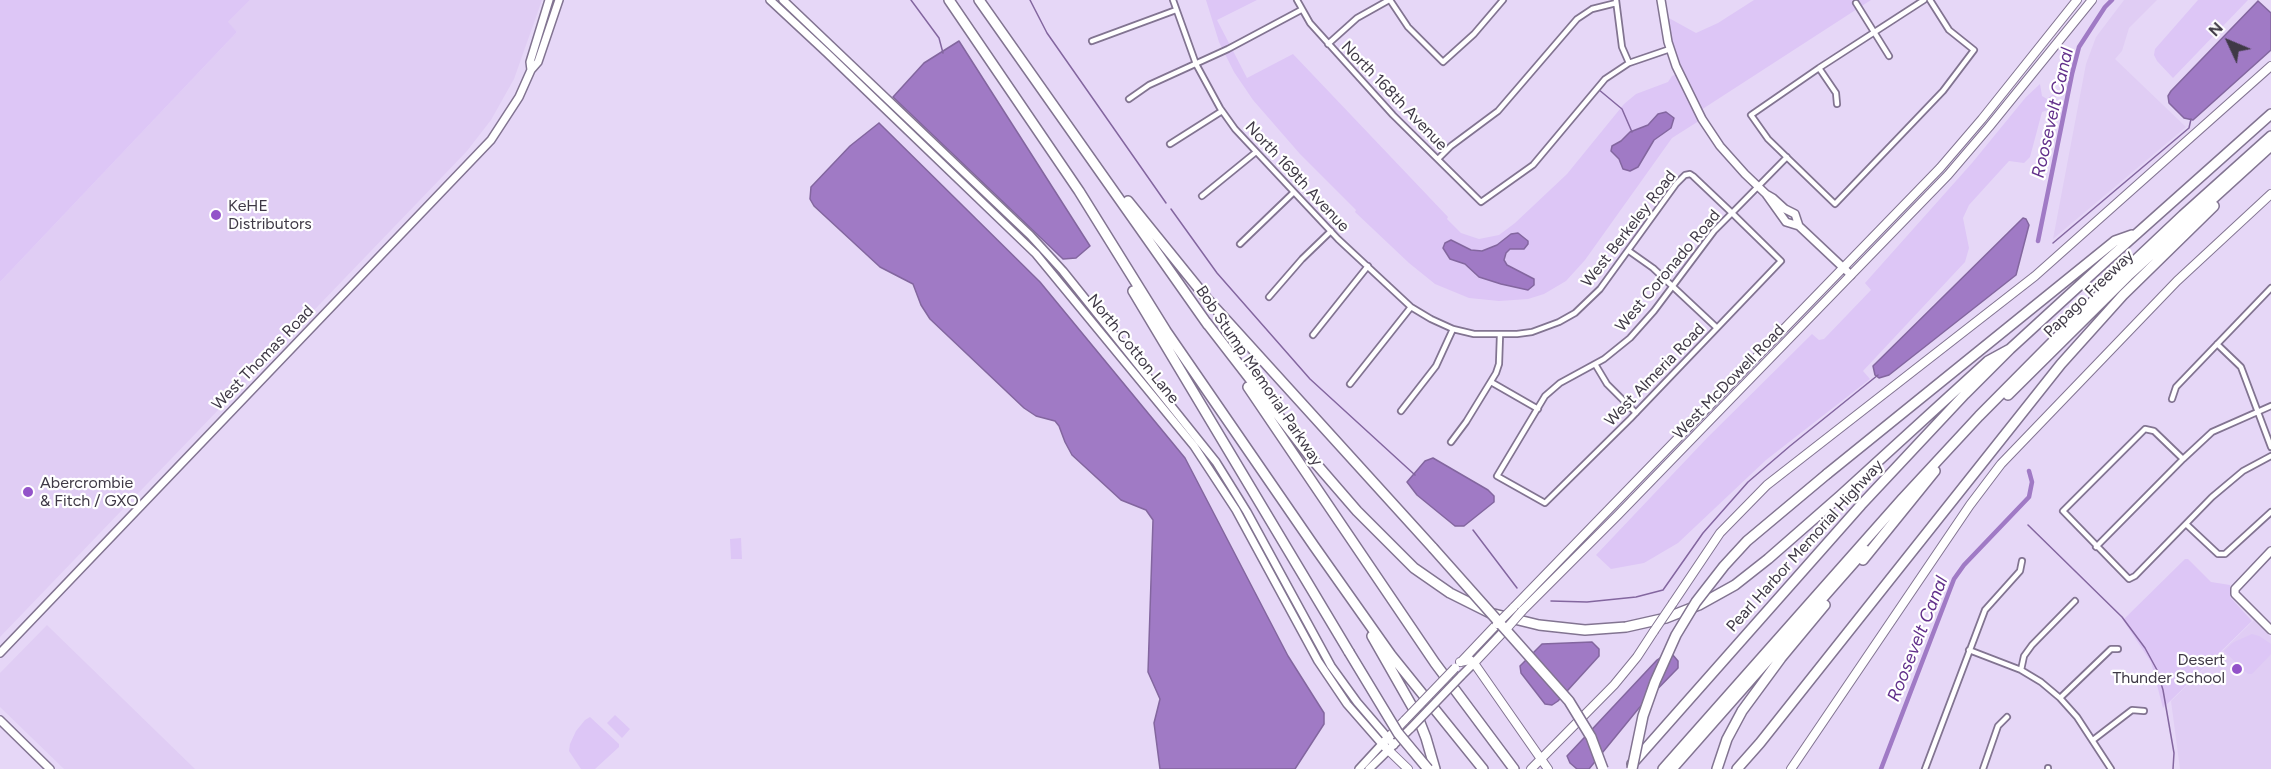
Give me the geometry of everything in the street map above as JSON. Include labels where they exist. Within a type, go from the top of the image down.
[{"type":"highway","points":[[949,0],[1079,191],[1166,331],[1314,546],[1391,655],[1483,769]]},
{"type":"highway","name":"Bob Stump Memorial Parkway","points":[[979,0],[1206,322],[1271,424],[1430,656],[1514,769]]},
{"type":"highway","name":"Papago Freeway","points":[[2010,349],[2271,114]]},
{"type":"highway","points":[[1663,769],[1903,498],[1987,408],[2112,282],[2271,136]]},
{"type":"highway","name":"Papago Freeway","points":[[1935,471],[2027,375],[2120,284],[2271,146]]},
{"type":"highway","points":[[1095,164],[1114,183],[1232,326],[1569,701],[1592,738],[1603,769]]},
{"type":"highway","points":[[1737,769],[2025,407],[2113,306],[2162,255],[2230,191],[2249,165]]},
{"type":"highway","points":[[1064,172],[1074,194],[1398,733],[1428,769]]},
{"type":"highway","points":[[1630,769],[1643,716],[1676,635],[1696,602],[1747,541],[2115,241],[2137,233]]},
{"type":"highway","points":[[1206,322],[1312,459],[1357,511],[1414,568],[1449,593],[1490,613],[1539,625],[1578,629],[1614,628],[1650,622],[1687,610],[1729,588],[1777,551],[1913,431],[1988,361],[2010,349]]},
{"type":"highway","name":"Pearl Harbor Memorial Highway","points":[[1630,769],[1861,505],[2010,349]]},
{"type":"highway","points":[[1672,769],[1935,471]]},
{"type":"highway","points":[[1717,769],[1734,725],[1755,693],[1802,632],[1893,525],[1935,471]]},
{"type":"highway","points":[[1314,546],[1375,640],[1417,715],[1435,769]]},
{"type":"main road","name":"West Thomas Road","points":[[531,70],[530,62],[549,0]]},
{"type":"main road","name":"West Thomas Road","points":[[0,653],[490,140],[519,97],[531,70],[538,62],[559,0]]},
{"type":"main road","name":"North Cotton Lane","points":[[770,0],[1011,229],[1069,292],[1205,462],[1236,510],[1318,661],[1347,704],[1388,744]]},
{"type":"main road","name":"North Cotton Lane","points":[[783,0],[1030,235],[1085,298],[1190,428],[1226,478],[1326,658],[1349,693],[1408,769]]},
{"type":"main road","points":[[1661,0],[1670,49],[1682,80],[1702,119],[1728,155],[1758,187],[1773,198],[1783,212],[1851,275]]},
{"type":"main road","name":"West McDowell Road","points":[[1370,769],[1405,720],[1844,269],[1955,151],[2077,0]]},
{"type":"main road","name":"West McDowell Road","points":[[1359,769],[1411,728],[1522,611],[1851,275],[1966,154],[2092,0]]},
{"type":"main road","points":[[1531,769],[1614,685],[1637,657],[1720,533],[1767,485],[2035,276],[2271,66]]},
{"type":"main road","points":[[1791,769],[1994,473],[2035,427],[2192,266],[2271,194]]},
{"type":"main road","points":[[2271,551],[2235,590],[2235,594],[2271,630]]},
{"type":"main road","points":[[1458,665],[1470,660],[1474,663],[1548,769]]},
{"type":"main road","points":[[0,720],[50,769]]},
{"type":"street","name":"North 169th Avenue","points":[[1173,0],[1196,64],[1222,111],[1256,152],[1331,231],[1411,307],[1453,329]]},
{"type":"street","name":"North 168th Avenue","points":[[1297,0],[1301,10],[1328,44],[1393,115],[1481,202],[1533,165],[1605,79],[1629,63]]},
{"type":"street","points":[[1328,44],[1358,18],[1389,0],[1408,27],[1443,62],[1474,34],[1503,0]]},
{"type":"street","points":[[1924,0],[1750,115],[1764,133],[1835,204],[1943,91],[1974,50],[1949,30],[1930,0]]},
{"type":"street","points":[[1438,159],[1451,146],[1498,111],[1576,19],[1592,9],[1616,2],[1622,46],[1629,63],[1670,49]]},
{"type":"street","points":[[1856,3],[1889,56]]},
{"type":"street","points":[[1092,41],[1176,10]]},
{"type":"street","points":[[1129,99],[1149,85],[1196,64],[1301,10]]},
{"type":"street","points":[[1819,68],[1836,93],[1837,104]]},
{"type":"street","points":[[1170,144],[1222,111]]},
{"type":"street","points":[[1202,196],[1256,152]]},
{"type":"street","name":"West Coronado Road","points":[[1545,502],[1497,476],[1545,396],[1553,388],[1595,364],[1630,338],[1673,287],[1714,231],[1787,157]]},
{"type":"street","name":"West Berkeley Road","points":[[1453,329],[1474,334],[1500,335],[1532,332],[1575,313],[1600,289],[1680,179],[1689,174],[1732,213]]},
{"type":"street","points":[[1240,244],[1294,192]]},
{"type":"street","name":"West Almeria Road","points":[[1545,502],[1636,412],[1780,261],[1732,213]]},
{"type":"street","points":[[1269,297],[1302,259],[1331,231]]},
{"type":"street","points":[[1629,251],[1673,287],[1717,328]]},
{"type":"street","points":[[1313,335],[1368,266]]},
{"type":"street","points":[[2172,399],[2176,387],[2270,291]]},
{"type":"street","points":[[1350,384],[1411,307]]},
{"type":"street","points":[[1401,411],[1436,366],[1453,329]]},
{"type":"street","points":[[1451,442],[1491,381],[1499,364],[1500,335]]},
{"type":"street","points":[[2217,344],[2241,367],[2271,447]]},
{"type":"street","points":[[1595,364],[1607,384],[1636,412]]},
{"type":"street","points":[[1491,381],[1538,409]]},
{"type":"street","points":[[2096,547],[2212,432],[2271,406]]},
{"type":"street","points":[[2183,459],[2149,428],[2145,429],[2063,511],[2129,579],[2135,576],[2212,497],[2243,471],[2271,456]]},
{"type":"street","points":[[2186,524],[2218,554],[2225,554],[2271,512]]},
{"type":"street","points":[[1925,769],[1988,604],[2020,571],[2022,561]]},
{"type":"street","points":[[2021,670],[2025,656],[2032,645],[2075,601]]},
{"type":"street","points":[[2060,698],[2111,649],[2118,649]]},
{"type":"street","points":[[1969,650],[2021,670],[2041,682],[2060,698],[2093,740],[2111,769]]},
{"type":"street","points":[[2093,740],[2132,711],[2144,711]]},
{"type":"street","points":[[1983,769],[1998,726],[2007,717]]},
{"type":"shaded area","points":[[0,0],[250,0],[228,22],[237,32],[0,282]]},
{"type":"shaded area","points":[[250,0],[542,0],[514,79],[491,120],[467,151],[0,637],[0,282],[237,32],[227,23]]},
{"type":"shaded area","points":[[1206,0],[1257,0],[1217,20],[1247,78],[1293,54],[1461,233],[1479,239],[1499,235],[1515,223],[1567,174],[1624,104],[1636,94],[1668,82],[1672,76],[1679,73],[1663,18],[1667,17],[1696,33],[1718,23],[1754,0],[1871,0],[1701,110],[1702,119],[1672,138],[1585,260],[1566,281],[1544,294],[1528,299],[1499,301],[1469,298],[1435,284],[1355,212],[1356,210],[1300,154],[1253,100],[1234,72],[1219,42]]},
{"type":"shaded area","points":[[2124,0],[2157,0],[2129,28],[2122,51],[2115,59],[2186,127],[2053,239],[2086,64],[2096,37]]},
{"type":"shaded area","points":[[2198,0],[2248,0],[2173,78],[2157,61],[2154,55],[2155,49]]},
{"type":"shaded area","points":[[2258,1],[2271,13],[2271,50],[2193,120],[2184,118],[2169,103],[2168,96],[2171,91]]},
{"type":"shaded area","points":[[959,41],[1090,246],[1076,258],[1063,259],[893,97],[924,63]]},
{"type":"shaded area","points":[[2040,84],[2042,96],[2047,99],[2057,91],[2054,108],[2042,112],[2030,157],[2024,163],[2009,161],[1969,205],[1963,218],[1969,248],[1965,262],[1863,371],[1870,379],[1766,460],[1678,543],[1644,563],[1611,569],[1596,555],[1707,438],[1812,334],[1819,340],[1824,339],[1871,290],[1865,283],[1972,163],[2026,97]]},
{"type":"shaded area","points":[[1666,112],[1674,118],[1671,128],[1654,140],[1638,167],[1630,171],[1623,169],[1619,159],[1611,151],[1612,146],[1630,132],[1648,125],[1658,114]]},
{"type":"shaded area","points":[[879,123],[1040,282],[1185,458],[1288,656],[1324,713],[1324,724],[1295,769],[1160,769],[1154,723],[1160,699],[1148,672],[1153,520],[1146,510],[1121,500],[1072,455],[1055,421],[1036,416],[1024,408],[930,319],[921,305],[913,284],[880,267],[814,206],[810,199],[811,187],[850,146]]},
{"type":"shaded area","points":[[2023,218],[2029,225],[2016,275],[1889,375],[1879,378],[1875,375],[1873,366]]},
{"type":"shaded area","points":[[1518,233],[1528,241],[1528,244],[1524,249],[1510,249],[1504,260],[1507,265],[1534,279],[1534,285],[1528,290],[1479,277],[1465,264],[1450,259],[1443,248],[1445,243],[1451,240],[1471,250],[1482,251],[1497,245],[1511,234]]},
{"type":"shaded area","points":[[1433,458],[1488,490],[1494,496],[1494,502],[1464,526],[1455,526],[1417,495],[1407,482],[1425,461]]},
{"type":"shaded area","points":[[741,538],[742,559],[731,559],[730,539]]},
{"type":"shaded area","points":[[2185,559],[2188,559],[2211,582],[2230,585],[2230,597],[2252,621],[2163,708],[2151,662],[2123,620]]},
{"type":"shaded area","name":"Desert Thunder School","points":[[2254,620],[2271,637],[2271,769],[2180,769],[2171,701]]},
{"type":"shaded area","points":[[47,625],[195,769],[64,769],[0,707],[0,673]]},
{"type":"shaded area","points":[[2252,634],[2271,644],[2271,654],[2252,674],[2248,674],[2224,651],[2234,642]]},
{"type":"shaded area","points":[[1592,642],[1599,649],[1599,656],[1558,701],[1552,705],[1545,704],[1521,673],[1520,666],[1542,644]]},
{"type":"shaded area","points":[[1666,654],[1672,654],[1678,661],[1678,668],[1639,708],[1589,769],[1577,769],[1570,763],[1567,756],[1657,660]]},
{"type":"shaded area","points":[[615,715],[630,729],[622,738],[607,723]]},
{"type":"shaded area","points":[[590,717],[619,744],[619,747],[595,769],[581,769],[569,751],[570,744],[576,731]]},
{"type":"waterway","points":[[911,0],[939,38],[943,53]]},
{"type":"waterway","points":[[1030,0],[1047,33],[1166,203]]},
{"type":"waterway","name":"Roosevelt Canal","points":[[2038,241],[2079,47],[2112,0]]},
{"type":"waterway","points":[[1598,89],[1622,109],[1632,132]]},
{"type":"waterway","points":[[2053,243],[2189,128],[2191,119]]},
{"type":"waterway","points":[[1171,209],[1217,273],[1310,379],[1415,475]]},
{"type":"waterway","points":[[1551,601],[1587,602],[1636,597],[1663,590],[1703,533],[1748,482],[1878,375]]},
{"type":"waterway","name":"Roosevelt Canal","points":[[1881,769],[1954,579],[1964,565],[2029,497],[2032,482],[2029,471]]},
{"type":"waterway","points":[[2028,525],[2122,617],[2145,648],[2157,670],[2163,690],[2174,753],[2173,769]]},
{"type":"waterway","points":[[1473,530],[1517,588]]},
{"type":"place","name":"KeHE Distributors","points":[[216,215]]},
{"type":"place","name":"Abercrombie & Fitch / GXO","points":[[28,492]]},
{"type":"place","name":"Desert Thunder School","points":[[2237,669]]}]
